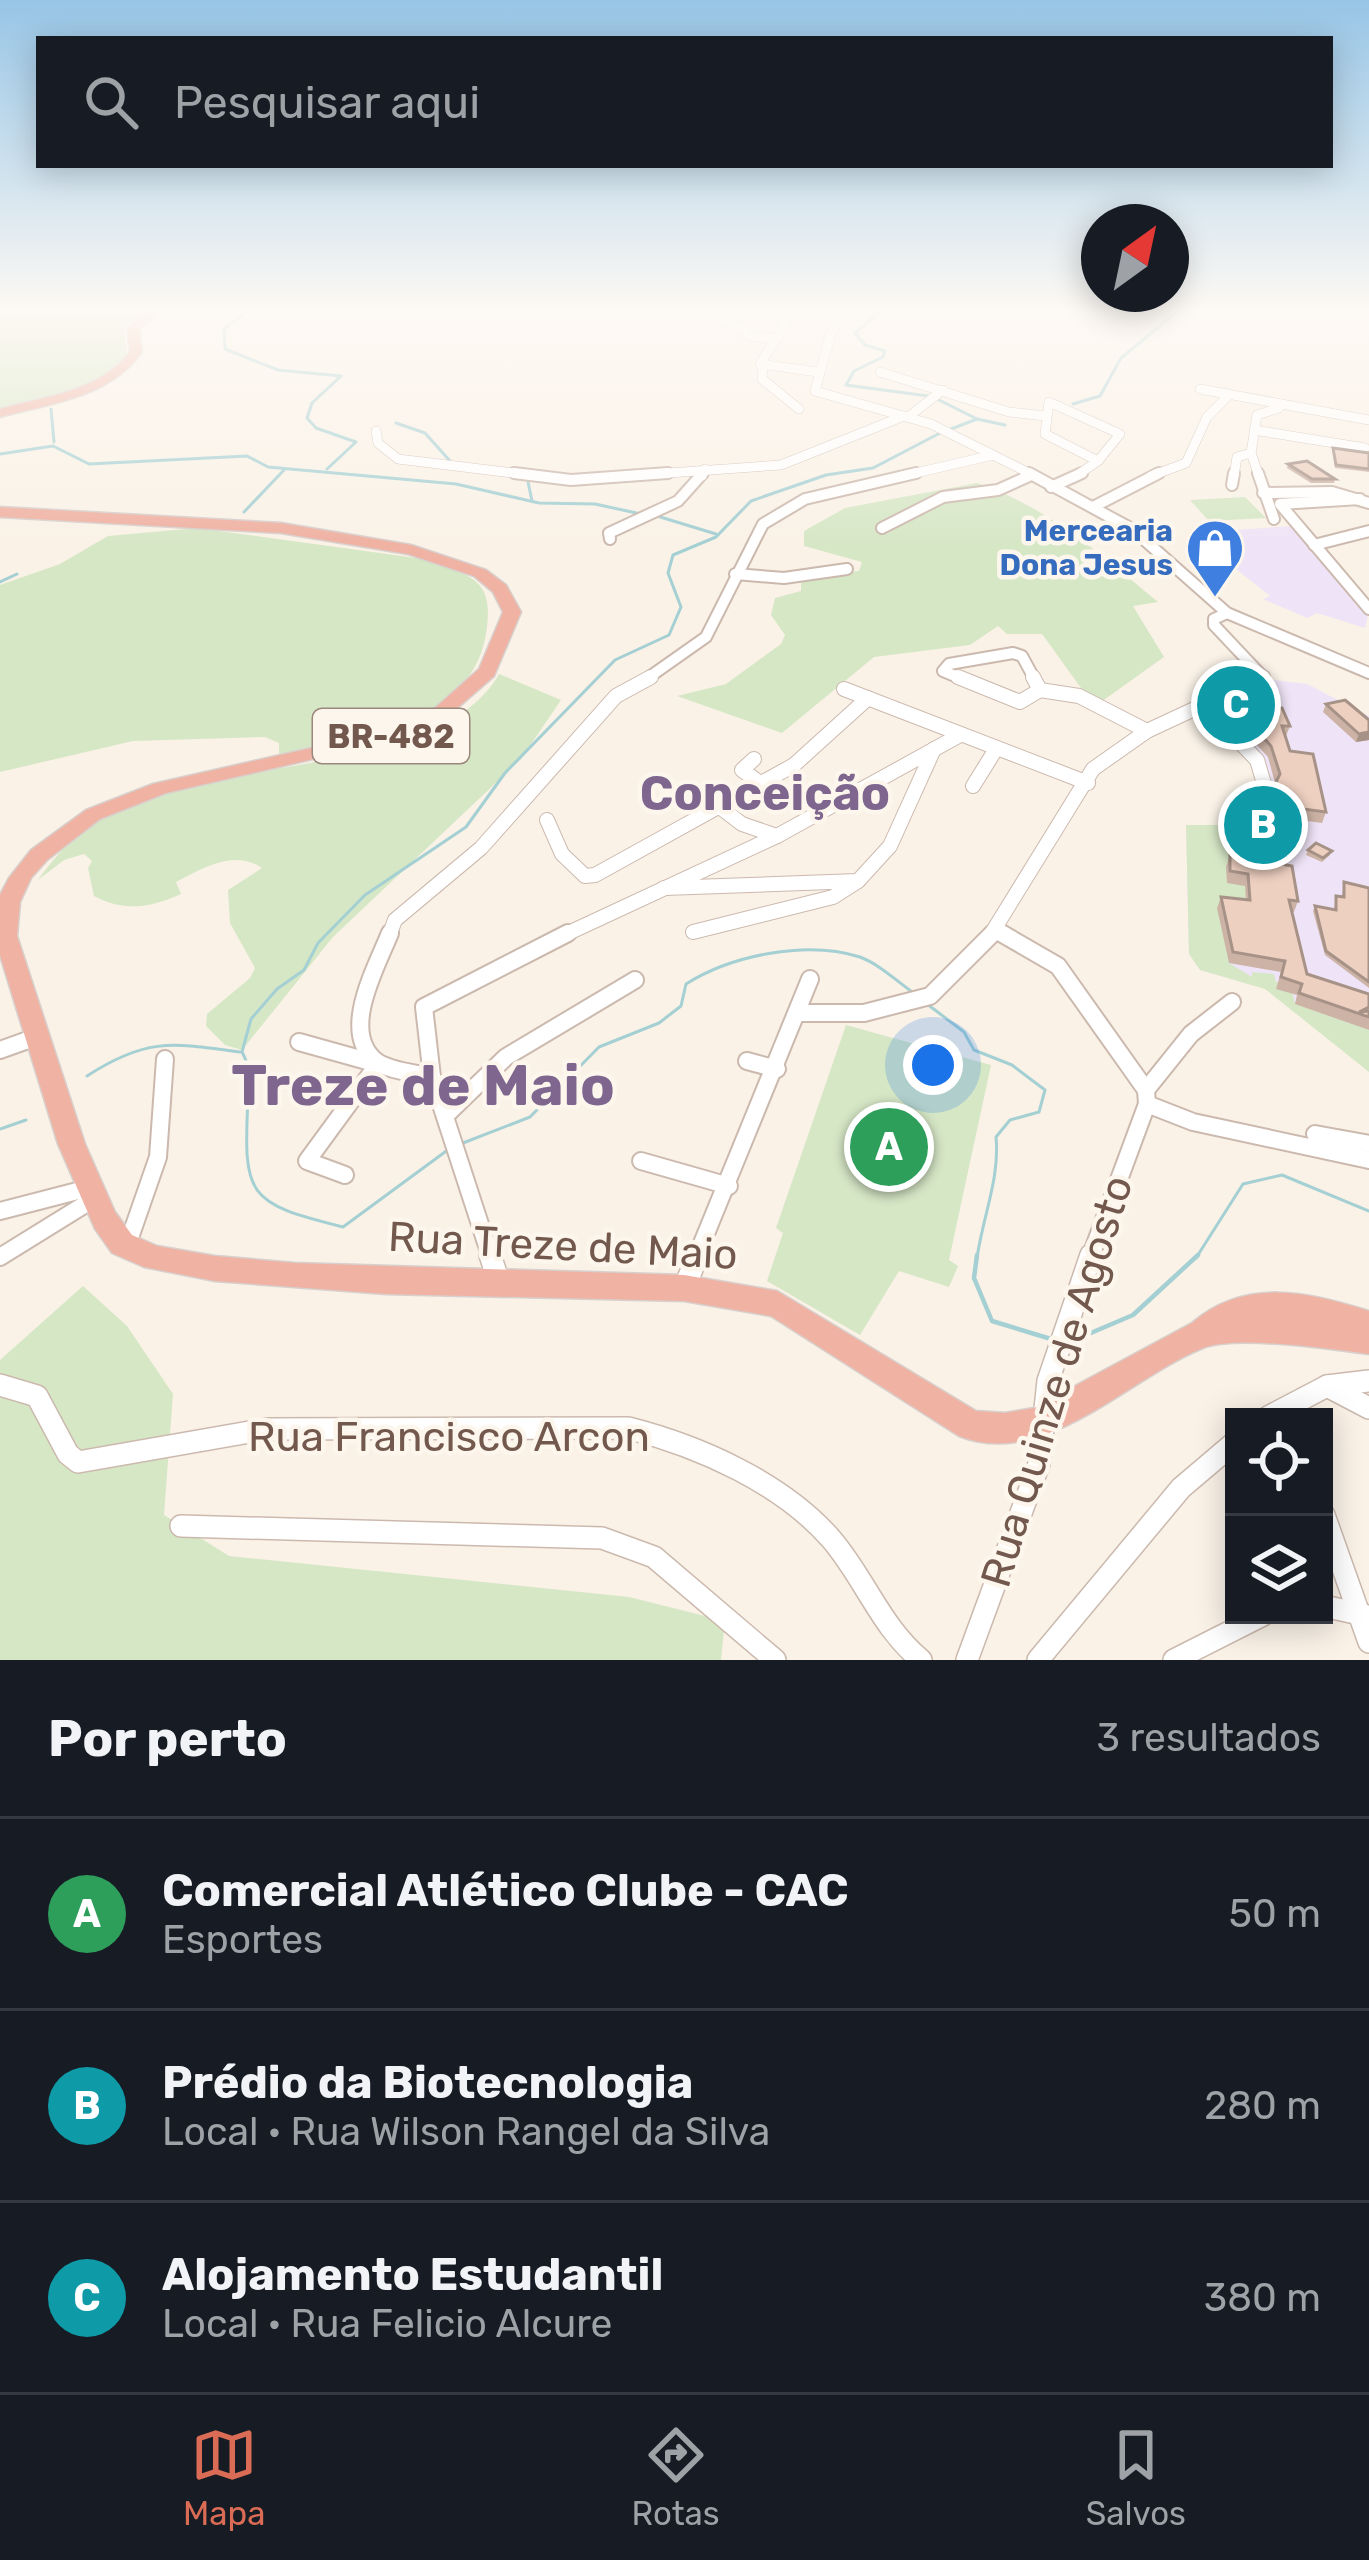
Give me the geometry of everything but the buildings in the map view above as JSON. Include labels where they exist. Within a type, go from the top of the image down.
[{"type":"highway","points":[[0,413],[81,389]]},
{"type":"highway","name":"BR-482","points":[[0,512],[281,528],[412,550],[480,573],[500,589],[512,612],[492,668],[442,714],[376,741],[218,770],[110,802],[56,836],[4,896],[6,936],[88,1188],[126,1249]]},
{"type":"highway","name":"Rua Treze de Maio","points":[[126,1249],[158,1263],[238,1275],[684,1288],[777,1304],[970,1425],[1011,1430],[1046,1419]]},
{"type":"highway","points":[[1304,1320],[1369,1340]]},
{"type":"highway","points":[[1046,1419],[1203,1333],[1304,1320],[1369,1324]]},
{"type":"street","points":[[775,389],[800,409]]},
{"type":"street","points":[[815,389],[823,396],[945,430],[1095,506],[1132,530],[1227,614],[1369,673]]},
{"type":"street","points":[[923,389],[1045,416]]},
{"type":"street","points":[[1202,389],[1369,420]]},
{"type":"street","points":[[376,431],[378,443],[398,459],[571,480],[790,463],[906,417],[936,395]]},
{"type":"street","points":[[1095,506],[1132,483],[1186,463],[1207,417],[1229,395]]},
{"type":"street","points":[[1051,487],[1099,462],[1120,432],[1047,403],[1048,436],[1099,462]]},
{"type":"street","points":[[1274,519],[1250,453],[1253,430],[1261,412],[1294,409]]},
{"type":"street","points":[[1253,430],[1365,448]]},
{"type":"street","points":[[1232,485],[1237,457],[1250,453]]},
{"type":"street","points":[[378,1064],[365,1049],[360,1024],[367,990],[395,920],[481,848],[616,696],[671,666],[706,637],[763,524],[795,502],[993,455]]},
{"type":"street","points":[[610,539],[609,533],[652,516],[697,485],[705,469]]},
{"type":"street","points":[[882,528],[943,497],[998,490],[1029,476]]},
{"type":"street","points":[[1262,493],[1318,490],[1365,501]]},
{"type":"street","points":[[1365,501],[1280,502],[1369,609]]},
{"type":"street","points":[[1314,545],[1369,531]]},
{"type":"street","points":[[735,574],[784,578],[847,568]]},
{"type":"street","points":[[797,1013],[864,1013],[930,996],[996,930],[1093,770],[1147,731],[1263,676],[1214,625],[1214,619],[1227,614]]},
{"type":"street","points":[[1354,664],[1369,650]]},
{"type":"street","points":[[1040,690],[1022,656],[1013,652],[943,668],[1014,703],[1040,690],[1090,701],[1147,731]]},
{"type":"street","points":[[844,689],[1088,783]]},
{"type":"street","points":[[547,820],[562,854],[590,877],[817,747],[868,698]]},
{"type":"street","points":[[1202,701],[1259,764],[1265,787],[1253,801]]},
{"type":"street","points":[[500,1282],[432,1078],[424,1007],[658,887],[777,836],[960,735]]},
{"type":"street","points":[[973,786],[996,748]]},
{"type":"street","points":[[693,932],[833,897],[858,881],[890,846],[934,749]]},
{"type":"street","points":[[754,759],[742,770],[760,783]]},
{"type":"street","points":[[717,805],[730,817],[777,836]]},
{"type":"street","points":[[658,887],[858,881]]},
{"type":"street","points":[[996,930],[1058,966],[1147,1097],[1193,1122],[1369,1160]]},
{"type":"street","points":[[684,1288],[810,979]]},
{"type":"street","points":[[445,1116],[506,1057],[635,980]]},
{"type":"street","name":"Rua Quinze de Agosto","points":[[968,1660],[1028,1495],[1059,1342],[1147,1097],[1191,1034],[1232,1002]]},
{"type":"street","points":[[0,1050],[39,1036]]},
{"type":"street","points":[[299,1042],[432,1078]]},
{"type":"street","points":[[126,1249],[163,1147],[168,1118],[165,1059]]},
{"type":"street","points":[[747,1060],[776,1069]]},
{"type":"street","points":[[345,1175],[307,1160],[378,1064]]},
{"type":"street","points":[[1315,1134],[1369,1144]]},
{"type":"street","points":[[641,1161],[729,1186]]},
{"type":"street","points":[[0,1211],[88,1188]]},
{"type":"street","points":[[0,1257],[88,1188]]},
{"type":"street","points":[[1289,1408],[1327,1386],[1369,1381]]},
{"type":"street","name":"Rua Francisco Arcon","points":[[0,1385],[37,1396],[68,1454],[78,1462],[267,1429],[628,1428],[660,1433],[689,1444],[814,1522],[889,1629],[921,1660]]},
{"type":"street","points":[[1327,1386],[1369,1408]]},
{"type":"street","points":[[1038,1660],[1180,1488],[1225,1450]]},
{"type":"street","points":[[181,1526],[602,1538],[630,1545],[671,1568],[775,1660]]},
{"type":"street","points":[[1333,1538],[1364,1615],[1369,1642]]},
{"type":"street","points":[[1333,1608],[1364,1615]]},
{"type":"street","points":[[1174,1660],[1245,1624]]},
{"type":"shaded area","points":[[1293,526],[1356,603],[1369,611],[1365,628],[1317,613],[1307,618],[1263,599],[1270,596],[1222,558],[1204,532]]},
{"type":"shaded area","points":[[1265,679],[1307,684],[1369,716],[1369,1072],[1295,1004],[1258,985],[1200,970],[1189,954],[1186,825],[1228,825],[1268,788],[1208,701]]},
{"type":"green space","points":[[0,389],[71,389],[68,391],[0,411]]},
{"type":"green space","points":[[977,483],[1050,519],[1158,602],[1133,606],[1164,657],[1101,702],[1081,688],[1042,634],[1007,634],[998,626],[970,645],[874,657],[782,733],[677,696],[726,684],[781,644],[785,635],[771,615],[775,598],[801,591],[801,577],[859,571],[862,562],[804,546],[804,531],[845,508]]},
{"type":"green space","points":[[1245,497],[1266,518],[1209,521],[1190,500]]},
{"type":"green space","points":[[197,528],[438,561],[472,578],[484,591],[487,627],[478,660],[461,687],[437,707],[376,734],[343,742],[279,754],[279,743],[265,737],[133,741],[0,772],[0,585],[60,564],[108,536]]},
{"type":"green space","points":[[499,674],[561,700],[521,759],[333,937],[242,1050],[225,1045],[206,1026],[207,1014],[250,978],[255,968],[230,923],[228,890],[262,868],[241,860],[219,863],[176,882],[181,894],[138,906],[94,896],[88,868],[92,861],[84,854],[64,860],[38,880],[80,832],[135,799],[386,746],[433,729],[472,705]]},
{"type":"green space","points":[[1268,788],[1273,816],[1253,813],[1290,893],[1246,904],[1294,912],[1218,908],[1229,963],[1252,977],[1252,972],[1274,974],[1276,982],[1290,984],[1295,1003],[1369,1030],[1369,1072],[1265,989],[1200,970],[1189,954],[1186,825],[1228,825]]},
{"type":"green space","points":[[846,1025],[991,1065],[949,1260],[958,1266],[949,1287],[899,1271],[860,1335],[767,1281],[783,1233],[776,1228]]},
{"type":"green space","points":[[83,1286],[127,1326],[173,1394],[164,1515],[229,1556],[629,1597],[725,1621],[721,1660],[0,1660],[0,1360]]},
{"type":"waterway","points":[[327,389],[312,403],[307,418],[316,428],[356,442],[327,469]]},
{"type":"waterway","points":[[879,389],[928,396]]},
{"type":"waterway","points":[[1073,404],[1100,396],[1104,389]]},
{"type":"waterway","points":[[937,399],[977,419]]},
{"type":"waterway","points":[[51,409],[54,442]]},
{"type":"waterway","points":[[951,429],[977,419]]},
{"type":"waterway","points":[[977,419],[1005,425]]},
{"type":"waterway","points":[[396,423],[425,433],[450,461]]},
{"type":"waterway","points":[[449,1149],[343,1227],[269,1202],[258,1191],[247,1157],[249,1074],[242,1052],[251,1019],[277,989],[304,970],[318,943],[365,895],[466,827],[505,773],[615,660],[669,635],[681,607],[668,573],[673,555],[716,537],[751,501],[826,475],[873,468],[942,432]]},
{"type":"waterway","points":[[0,454],[53,446],[89,464],[247,456],[268,467],[456,484],[539,503],[595,504],[641,514]]},
{"type":"waterway","points":[[244,512],[284,470]]},
{"type":"waterway","points":[[528,482],[532,501]]},
{"type":"waterway","points":[[657,516],[716,534]]},
{"type":"waterway","points":[[0,582],[17,574]]},
{"type":"waterway","points":[[463,1143],[530,1117],[599,1047],[659,1023],[681,1006],[686,984],[725,965],[794,950],[839,952],[867,960],[915,994]]},
{"type":"waterway","points":[[927,1004],[964,1032],[974,1050],[1012,1065],[1045,1090],[1039,1112],[1010,1120],[996,1137],[993,1182],[977,1258]]},
{"type":"waterway","points":[[87,1076],[127,1055],[161,1046],[240,1052]]},
{"type":"waterway","points":[[0,1129],[26,1120]]},
{"type":"waterway","points":[[1198,1255],[1243,1184],[1282,1175],[1369,1211]]},
{"type":"waterway","points":[[977,1255],[974,1278],[992,1321],[1051,1339]]},
{"type":"waterway","points":[[1072,1341],[1133,1315],[1198,1255]]},
{"type":"place","name":"Mercearia Dona Jesus","points":[[1215,599]]},
{"type":"place","name":"Alojamento Estudantil","points":[[1236,705]]},
{"type":"place","name":"Prédio da Biotecnologia","points":[[1263,825]]},
{"type":"place","name":"Comercial Atlético Clube - CAC","points":[[889,1147]]},
{"type":"district","name":"Conceição","points":[[765,793]]},
{"type":"district","name":"Treze de Maio","points":[[423,1085]]}]
